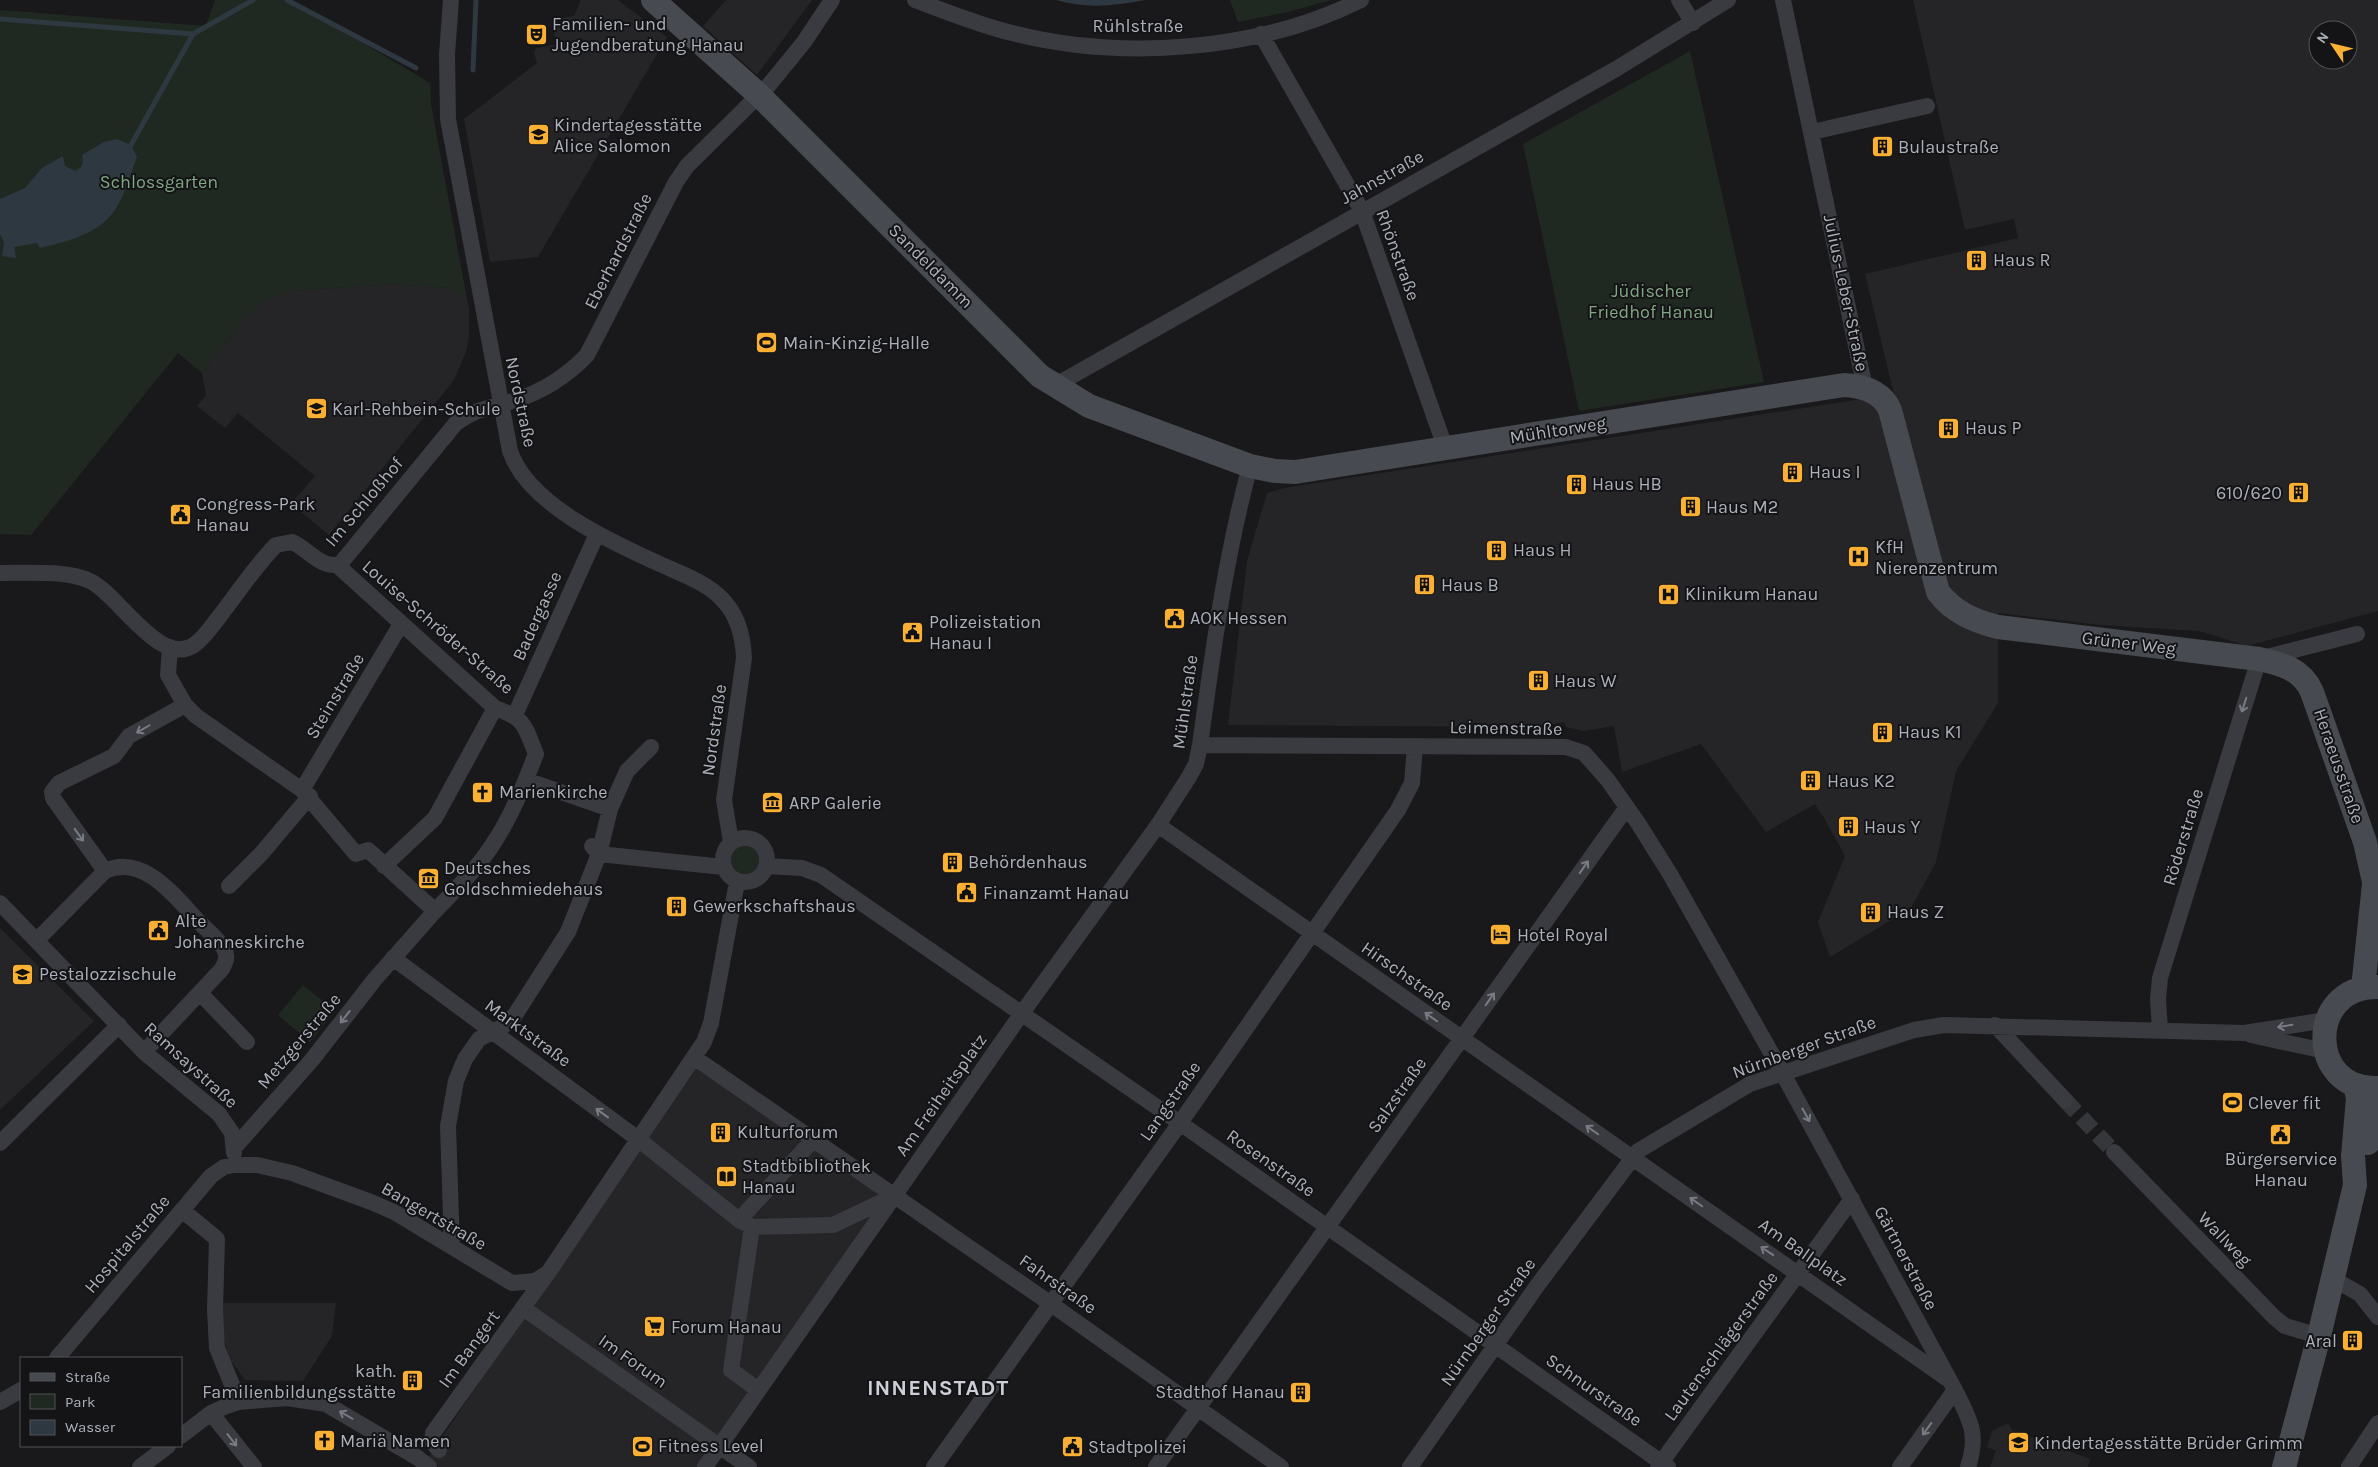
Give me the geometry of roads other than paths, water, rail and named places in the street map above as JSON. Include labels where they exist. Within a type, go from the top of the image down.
[{"type":"street","name":"Nordstraße","points":[[451,0],[447,54],[448,119],[510,451],[522,476],[562,511],[597,534],[694,580],[720,596],[735,617],[744,644],[744,658],[724,800],[730,842]]},
{"type":"street","name":"Sandeldamm","points":[[653,0],[759,95],[1027,364],[1054,386],[1108,414],[1250,466]]},
{"type":"street","points":[[759,95],[804,42],[832,0]]},
{"type":"street","name":"Rühlstraße","points":[[915,0],[1011,33],[1102,48],[1175,48],[1261,34],[1315,18],[1361,0]]},
{"type":"street","points":[[1679,0],[1693,23]]},
{"type":"street","name":"Jahnstraße","points":[[1054,386],[1616,69],[1728,0]]},
{"type":"street","name":"Julius-Leber-Straße","points":[[1783,0],[1865,388],[1882,398],[1890,410],[1938,592],[1946,602],[1962,614],[1998,627]]},
{"type":"street","name":"Rhönstraße","points":[[1261,34],[1362,211],[1445,447]]},
{"type":"street","name":"Eberhardstraße","points":[[500,405],[540,392],[572,369],[587,354],[676,182],[687,166],[759,95]]},
{"type":"street","points":[[1812,132],[1927,106]]},
{"type":"street","name":"Mühltorweg","points":[[1250,466],[1275,472],[1294,472],[1844,385],[1865,388]]},
{"type":"street","name":"Im Schloßhof","points":[[170,647],[188,648],[194,645],[276,546],[292,542],[323,562],[337,565],[349,556],[456,423],[479,409],[500,405]]},
{"type":"street","name":"Mühlstraße","points":[[1022,1013],[1158,825],[1190,777],[1196,764],[1220,604],[1232,539],[1250,466]]},
{"type":"street","name":"Badergasse","points":[[515,715],[597,534]]},
{"type":"street","name":"Louise-Schröder-Straße","points":[[337,565],[495,708],[515,715]]},
{"type":"street","points":[[0,573],[65,575],[91,581],[111,596],[148,635],[170,647],[168,675],[185,705],[196,716],[306,793],[356,854],[368,850],[384,866],[390,868],[435,911]]},
{"type":"street","name":"Steinstraße","points":[[229,886],[261,854],[306,793],[401,624]]},
{"type":"street","name":"Grüner Weg","points":[[1998,627],[2259,659],[2297,671],[2308,682],[2312,692]]},
{"type":"street","name":"Grüner Weg","points":[[2259,659],[2356,634]]},
{"type":"street","name":"Röderstraße","points":[[2160,1030],[2158,999],[2160,978],[2259,659]]},
{"type":"street","name":"Heraeusstraße","points":[[2312,692],[2375,878]]},
{"type":"street","points":[[105,872],[53,798],[52,792],[59,783],[114,756],[129,736],[185,705]]},
{"type":"street","points":[[384,866],[435,818],[495,708]]},
{"type":"street","name":"Metzgerstraße","points":[[234,1148],[310,1062],[374,978],[466,878],[493,844],[526,780],[536,754],[524,726],[515,715]]},
{"type":"street","name":"Leimenstraße","points":[[1200,746],[1556,747],[1575,749],[1584,753],[1627,807],[1670,874],[1782,1072]]},
{"type":"street","points":[[452,1247],[447,1157],[448,1126],[452,1098],[465,1059],[472,1046],[479,1039],[493,1032],[515,1016],[568,932],[594,848],[627,771],[651,747]]},
{"type":"street","name":"Langstraße","points":[[934,1467],[1180,1122],[1408,792],[1412,783],[1414,747]]},
{"type":"street","points":[[526,780],[610,809]]},
{"type":"street","name":"Salzstraße","points":[[1156,1467],[1627,807]]},
{"type":"street","name":"Hirschstraße","points":[[1158,825],[1633,1158]]},
{"type":"street","points":[[744,838],[757,841],[766,852],[766,866],[758,878],[751,882],[737,882],[731,878],[723,867],[722,857],[730,842],[744,838]]},
{"type":"street","points":[[594,848],[723,867]]},
{"type":"street","points":[[766,866],[802,868],[821,875],[1022,1013]]},
{"type":"street","points":[[37,940],[105,872],[113,868],[125,868],[155,878],[220,944],[225,950],[226,960],[200,993],[144,1052]]},
{"type":"street","points":[[2355,1185],[2353,1156],[2358,1098],[2367,1087],[2336,1072],[2325,1050],[2324,1038],[2326,1020],[2337,1003],[2350,993],[2371,988],[2375,878]]},
{"type":"street","points":[[548,1272],[695,1058],[712,1023],[737,882]]},
{"type":"street","name":"Ramsaystraße","points":[[0,903],[144,1052],[219,1114],[232,1133],[234,1165]]},
{"type":"street","name":"Marktstraße","points":[[393,958],[638,1140]]},
{"type":"street","points":[[200,993],[247,1042]]},
{"type":"street","name":"Rosenstraße","points":[[1022,1013],[1180,1122],[1496,1346]]},
{"type":"street","name":"Am Freiheitsplatz","points":[[706,1467],[1022,1013]]},
{"type":"street","name":"Nürnberger Straße","points":[[1410,1467],[1633,1158],[1651,1142],[1750,1084],[1782,1072],[1930,1026],[1995,1025],[2244,1033],[2326,1020]]},
{"type":"street","name":"Ramsaystraße","points":[[0,1143],[119,1025]]},
{"type":"street","points":[[1995,1025],[2065,1100]]},
{"type":"street","points":[[2244,1033],[2325,1050]]},
{"type":"street","name":"Fahrstraße","points":[[695,1058],[1051,1304],[1281,1467]]},
{"type":"street","name":"Gärtnerstraße","points":[[1782,1072],[1971,1423],[1974,1435],[1974,1450],[1968,1467]]},
{"type":"street","points":[[2284,1467],[2319,1336],[2355,1185],[2366,1156],[2378,1098]]},
{"type":"street","points":[[638,1140],[746,1224],[833,1225],[894,1196]]},
{"type":"street","points":[[758,1390],[731,1370],[746,1224],[813,1140]]},
{"type":"street","name":"Wallweg","points":[[2114,1152],[2279,1322],[2299,1331],[2319,1336]]},
{"type":"street","name":"Am Ballplatz","points":[[1633,1158],[1798,1272],[1952,1385]]},
{"type":"street","name":"Bangertstraße","points":[[234,1165],[257,1166],[292,1173],[371,1202],[394,1212],[512,1283],[535,1281],[548,1272]]},
{"type":"street","name":"Hospitalstraße","points":[[57,1357],[216,1171],[234,1165]]},
{"type":"street","name":"Lautenschlägerstraße","points":[[1662,1465],[1798,1272],[1852,1199]]},
{"type":"street","points":[[182,1210],[217,1239],[215,1310],[218,1348],[239,1402]]},
{"type":"street","name":"Im Bangert","points":[[438,1450],[432,1442],[434,1432],[548,1272]]},
{"type":"street","points":[[2333,1279],[2360,1294],[2378,1317]]},
{"type":"street","name":"Im Forum","points":[[523,1308],[749,1467]]},
{"type":"street","name":"Schnurstraße","points":[[1496,1346],[1662,1465]]},
{"type":"street","points":[[1900,1467],[1952,1385]]},
{"type":"street","points":[[0,1402],[20,1391]]},
{"type":"street","points":[[182,1435],[211,1413],[239,1402],[287,1398],[326,1404],[409,1452],[429,1467]]},
{"type":"street","points":[[211,1413],[254,1467]]},
{"type":"street","points":[[2349,1467],[2378,1422]]},
{"type":"street","points":[[140,1467],[167,1447]]},
{"type":"water","points":[[1056,0],[1145,0],[1123,4],[1089,6]]},
{"type":"water","points":[[117,139],[131,145],[137,157],[120,201],[112,214],[97,227],[79,237],[40,248],[37,243],[14,247],[16,258],[2,256],[4,242],[0,234],[0,199],[25,188],[42,168],[63,156],[65,166],[75,171],[82,164],[82,155],[104,142]]},
{"type":"waterway","points":[[0,19],[193,34],[253,0]]},
{"type":"waterway","points":[[287,0],[416,68]]},
{"type":"waterway","points":[[473,70],[476,0]]},
{"type":"waterway","points":[[131,145],[193,34]]},
{"type":"tunnel","points":[[2065,1100],[2114,1152]]},
{"type":"place","name":"Familien- und Jugendberatung Hanau","points":[[536,34]]},
{"type":"place","name":"Kindertagesstätte Alice Salomon","points":[[538,135]]},
{"type":"place","name":"Bulaustraße","points":[[1882,147]]},
{"type":"place","name":"Haus R","points":[[1977,260]]},
{"type":"place","name":"Main-Kinzig-Halle","points":[[767,343]]},
{"type":"place","name":"Karl-Rehbein-Schule","points":[[316,409]]},
{"type":"place","name":"Haus P","points":[[1949,428]]},
{"type":"place","name":"Haus I","points":[[1793,472]]},
{"type":"place","name":"Haus HB","points":[[1576,484]]},
{"type":"place","name":"610/620","points":[[2298,493]]},
{"type":"place","name":"Haus M2","points":[[1690,507]]},
{"type":"place","name":"Congress-Park Hanau","points":[[180,514]]},
{"type":"place","name":"Haus H","points":[[1497,550]]},
{"type":"place","name":"KfH Nierenzentrum","points":[[1859,557]]},
{"type":"place","name":"Haus B","points":[[1425,585]]},
{"type":"place","name":"Klinikum Hanau","points":[[1669,594]]},
{"type":"place","name":"AOK Hessen","points":[[1174,618]]},
{"type":"place","name":"Polizeistation Hanau I","points":[[913,632]]},
{"type":"place","name":"Haus W","points":[[1538,681]]},
{"type":"place","name":"Haus K1","points":[[1882,732]]},
{"type":"place","name":"Haus K2","points":[[1811,781]]},
{"type":"place","name":"Marienkirche","points":[[483,792]]},
{"type":"place","name":"ARP Galerie","points":[[773,803]]},
{"type":"place","name":"Haus Y","points":[[1848,827]]},
{"type":"place","name":"Behördenhaus","points":[[952,862]]},
{"type":"place","name":"Deutsches Goldschmiedehaus","points":[[428,878]]},
{"type":"place","name":"Finanzamt Hanau","points":[[967,893]]},
{"type":"place","name":"Gewerkschaftshaus","points":[[677,906]]},
{"type":"place","name":"Haus Z","points":[[1871,912]]},
{"type":"place","name":"Alte Johanneskirche","points":[[159,931]]},
{"type":"place","name":"Hotel Royal","points":[[1501,935]]},
{"type":"place","name":"Pestalozzischule","points":[[23,974]]},
{"type":"place","name":"Clever fit","points":[[2232,1103]]},
{"type":"place","name":"Kulturforum","points":[[721,1132]]},
{"type":"place","name":"Bürgerservice Hanau","points":[[2281,1134]]},
{"type":"place","name":"Stadtbibliothek Hanau","points":[[726,1176]]},
{"type":"place","name":"Forum Hanau","points":[[655,1327]]},
{"type":"place","name":"Aral","points":[[2353,1341]]},
{"type":"place","name":"kath. Familienbildungsstätte","points":[[412,1381]]},
{"type":"place","name":"Stadthof Hanau","points":[[1301,1392]]},
{"type":"place","name":"Mariä Namen","points":[[324,1441]]},
{"type":"place","name":"Kindertagesstätte Brüder Grimm","points":[[2018,1443]]},
{"type":"place","name":"Fitness Level","points":[[642,1446]]},
{"type":"place","name":"Stadtpolizei","points":[[1072,1447]]},
{"type":"district","name":"INNENSTADT","points":[[938,1388]]},
{"type":"park label","name":"Schlossgarten","points":[[159,182]]},
{"type":"park label","name":"Jüdischer Friedhof Hanau","points":[[1651,301]]}]
